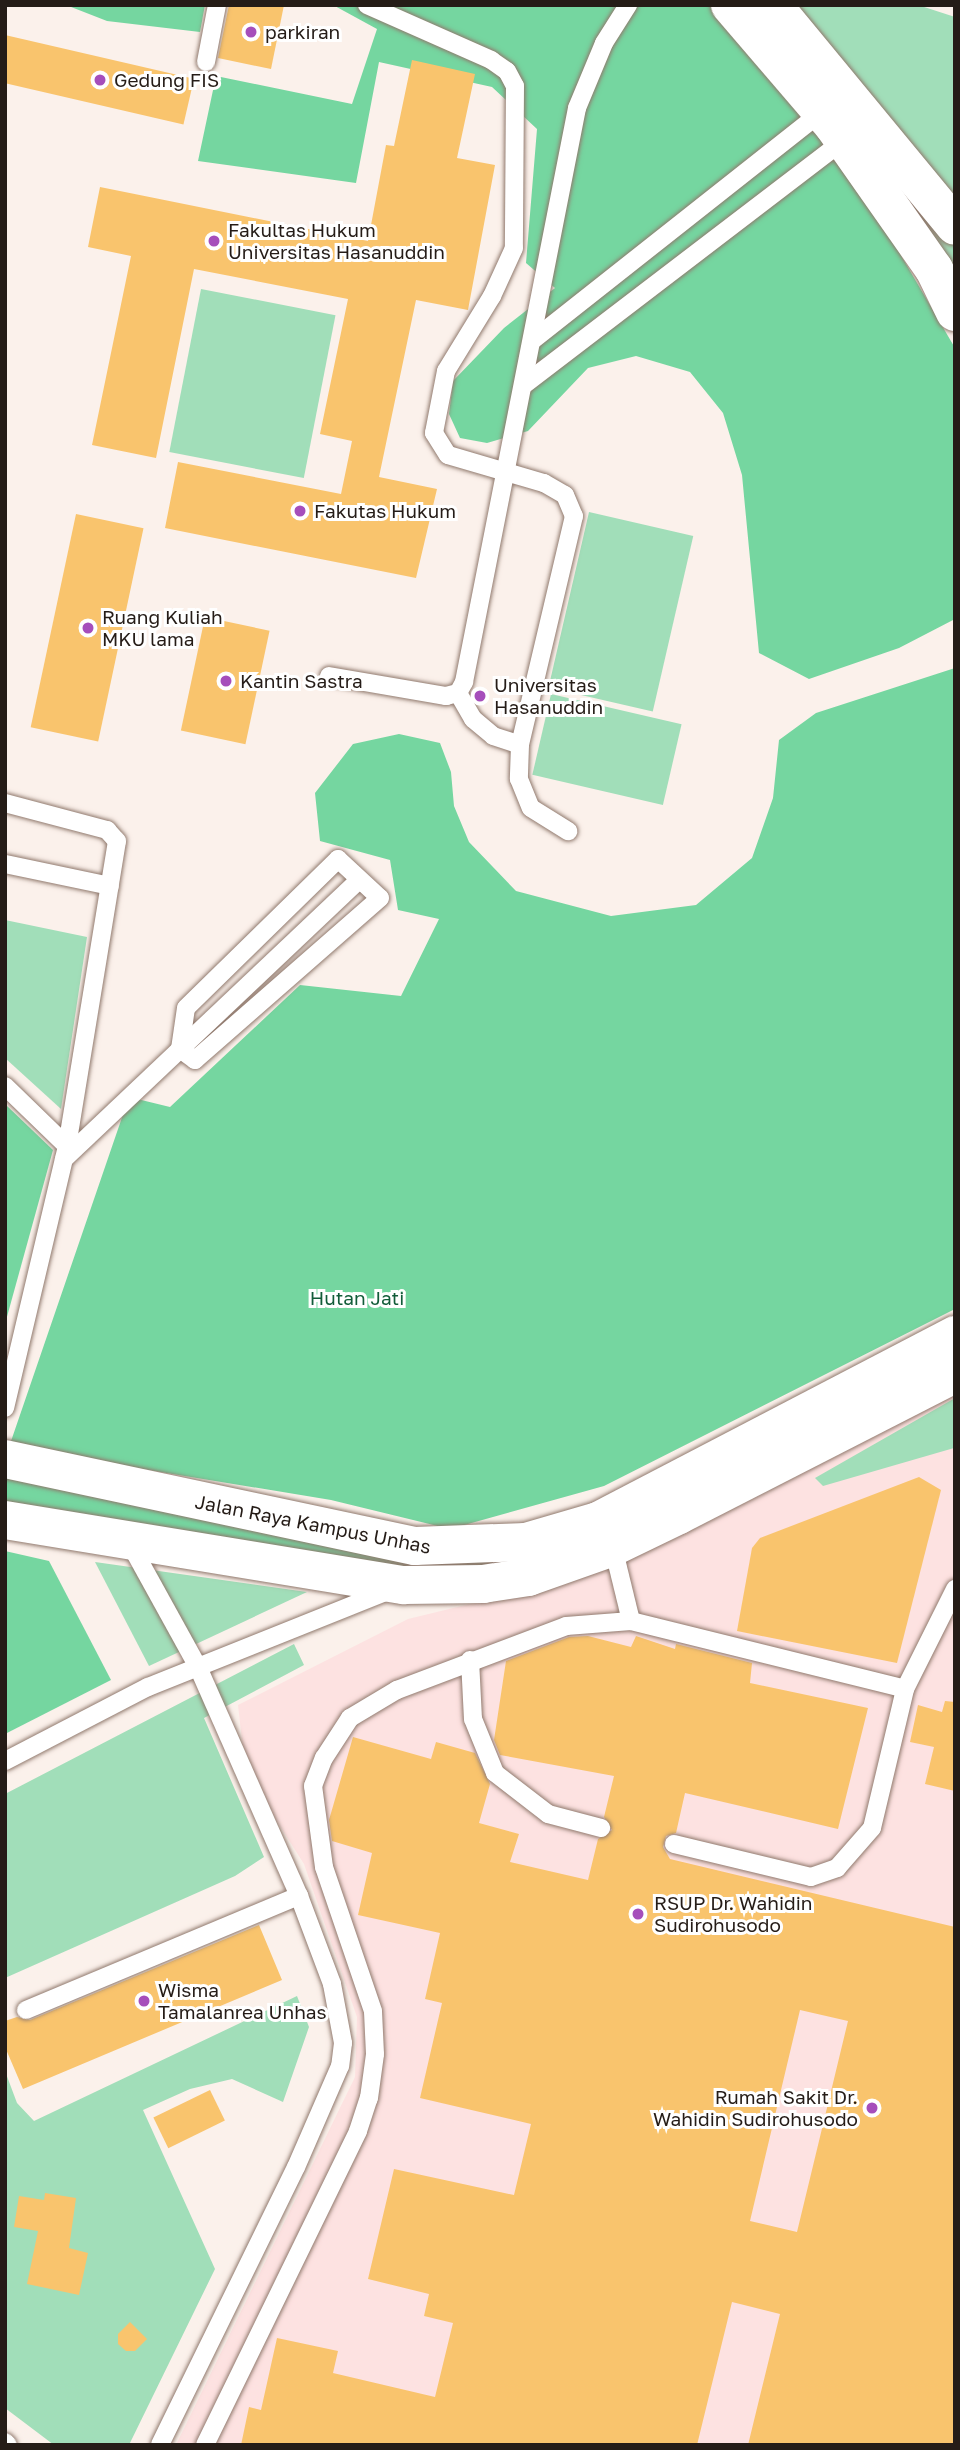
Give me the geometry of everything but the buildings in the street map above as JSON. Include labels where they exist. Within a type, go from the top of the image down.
[{"type":"street","points":[[730,5],[833,126],[934,269],[955,313]]},
{"type":"street","points":[[774,6],[955,226]]},
{"type":"street","name":"Jalan Raya Kampus Unhas","points":[[5,1460],[415,1546],[526,1542],[598,1521],[955,1335]]},
{"type":"street","name":"Jalan Raya Kampus Unhas","points":[[5,1520],[404,1585],[472,1585],[528,1577],[613,1547],[955,1374]]},
{"type":"lane","points":[[206,62],[217,5]]},
{"type":"lane","points":[[367,5],[491,60],[507,71],[515,86],[514,248],[492,296],[446,371],[435,433],[449,454],[508,472],[565,495],[574,516],[520,745],[519,779],[531,808],[568,831]]},
{"type":"lane","points":[[520,745],[493,736],[473,719],[458,693],[468,665],[508,472],[577,108],[604,43],[628,5]]},
{"type":"lane","points":[[525,384],[833,126]]},
{"type":"lane","points":[[533,340],[833,126]]},
{"type":"lane","points":[[329,676],[446,696],[458,693]]},
{"type":"lane","points":[[5,803],[110,831],[117,841],[65,1152],[5,1408]]},
{"type":"lane","points":[[338,859],[358,881],[380,898],[195,1060],[180,1049],[186,1008],[338,859]]},
{"type":"lane","points":[[5,864],[110,886]]},
{"type":"lane","points":[[65,1152],[180,1049],[358,881]]},
{"type":"lane","points":[[5,1086],[65,1152]]},
{"type":"lane","points":[[128,1541],[198,1667],[299,1896],[340,2012],[340,2066],[296,2167],[160,2445]]},
{"type":"lane","points":[[613,1547],[631,1621]]},
{"type":"lane","points":[[5,1761],[148,1687],[404,1585]]},
{"type":"lane","points":[[674,1843],[811,1877],[837,1868],[872,1828],[905,1689],[955,1589]]},
{"type":"lane","points":[[205,2445],[358,2131],[369,2098],[375,2054],[373,2011],[324,1867],[313,1786],[317,1773],[350,1718],[397,1690],[470,1660],[566,1626],[631,1621],[905,1689]]},
{"type":"lane","points":[[470,1660],[474,1719],[490,1767],[548,1814],[601,1828]]},
{"type":"lane","points":[[26,2010],[299,1896]]},
{"type":"shaded area","name":"RSUP Dr. Wahidin Sudirohusodo","points":[[955,1387],[955,2445],[176,2445],[355,2077],[357,2017],[304,1864],[259,1793],[243,1749],[238,1705],[408,1619],[544,1586],[767,1492],[908,1405]]},
{"type":"green space","points":[[66,5],[205,5],[200,32],[107,21]]},
{"type":"green space","points":[[333,5],[720,5],[864,192],[955,348],[955,619],[899,648],[809,679],[759,653],[742,475],[723,413],[690,372],[636,356],[588,368],[528,431],[487,443],[460,438],[449,414],[453,381],[504,328],[555,288],[526,263],[537,129],[492,87],[379,62],[356,183],[198,161],[216,76],[352,104],[377,29]]},
{"type":"green space","points":[[759,5],[918,5],[955,17],[955,276]]},
{"type":"green space","points":[[201,289],[335,315],[304,478],[169,452]]},
{"type":"green space","points":[[589,512],[693,536],[653,711],[549,687]]},
{"type":"green space","name":"Hutan Jati","points":[[955,668],[955,1309],[604,1486],[450,1529],[331,1500],[9,1447],[129,1097],[170,1107],[300,985],[401,996],[439,919],[398,910],[390,860],[320,841],[315,793],[353,744],[399,734],[440,743],[451,772],[454,806],[469,842],[516,891],[611,916],[696,905],[752,858],[773,798],[779,740],[816,713]]},
{"type":"green space","points":[[551,694],[682,724],[663,805],[532,775]]},
{"type":"green space","points":[[5,920],[87,937],[61,1109],[5,1058]]},
{"type":"green space","points":[[5,1104],[53,1150],[5,1324]]},
{"type":"green space","points":[[955,1398],[954,1448],[823,1486],[815,1478]]},
{"type":"green space","points":[[5,1469],[490,1553],[493,1565],[447,1575],[5,1509]]},
{"type":"green space","points":[[5,1551],[49,1561],[111,1680],[5,1734]]},
{"type":"green space","points":[[95,1562],[307,1592],[149,1666]]},
{"type":"green space","points":[[294,1644],[304,1665],[204,1718],[264,1857],[235,1876],[5,1978],[5,1794]]},
{"type":"green space","points":[[297,1996],[309,2027],[283,2102],[232,2079],[190,2089],[143,2110],[215,2269],[129,2445],[54,2445],[5,2408],[5,2071],[17,2103],[34,2121]]},
{"type":"place","name":"parkiran","points":[[251,32]]},
{"type":"place","name":"Gedung FIS","points":[[100,80]]},
{"type":"place","name":"Fakultas Hukum Universitas Hasanuddin","points":[[214,241]]},
{"type":"place","name":"Fakutas Hukum","points":[[300,511]]},
{"type":"place","name":"Ruang Kuliah MKU lama","points":[[88,628]]},
{"type":"place","name":"Kantin Sastra","points":[[226,681]]},
{"type":"place","name":"Universitas Hasanuddin","points":[[480,696]]},
{"type":"place","name":"RSUP Dr. Wahidin Sudirohusodo","points":[[638,1914]]},
{"type":"place","name":"Wisma Tamalanrea Unhas","points":[[144,2001]]},
{"type":"place","name":"Rumah Sakit Dr. Wahidin Sudirohusodo","points":[[872,2108]]}]
